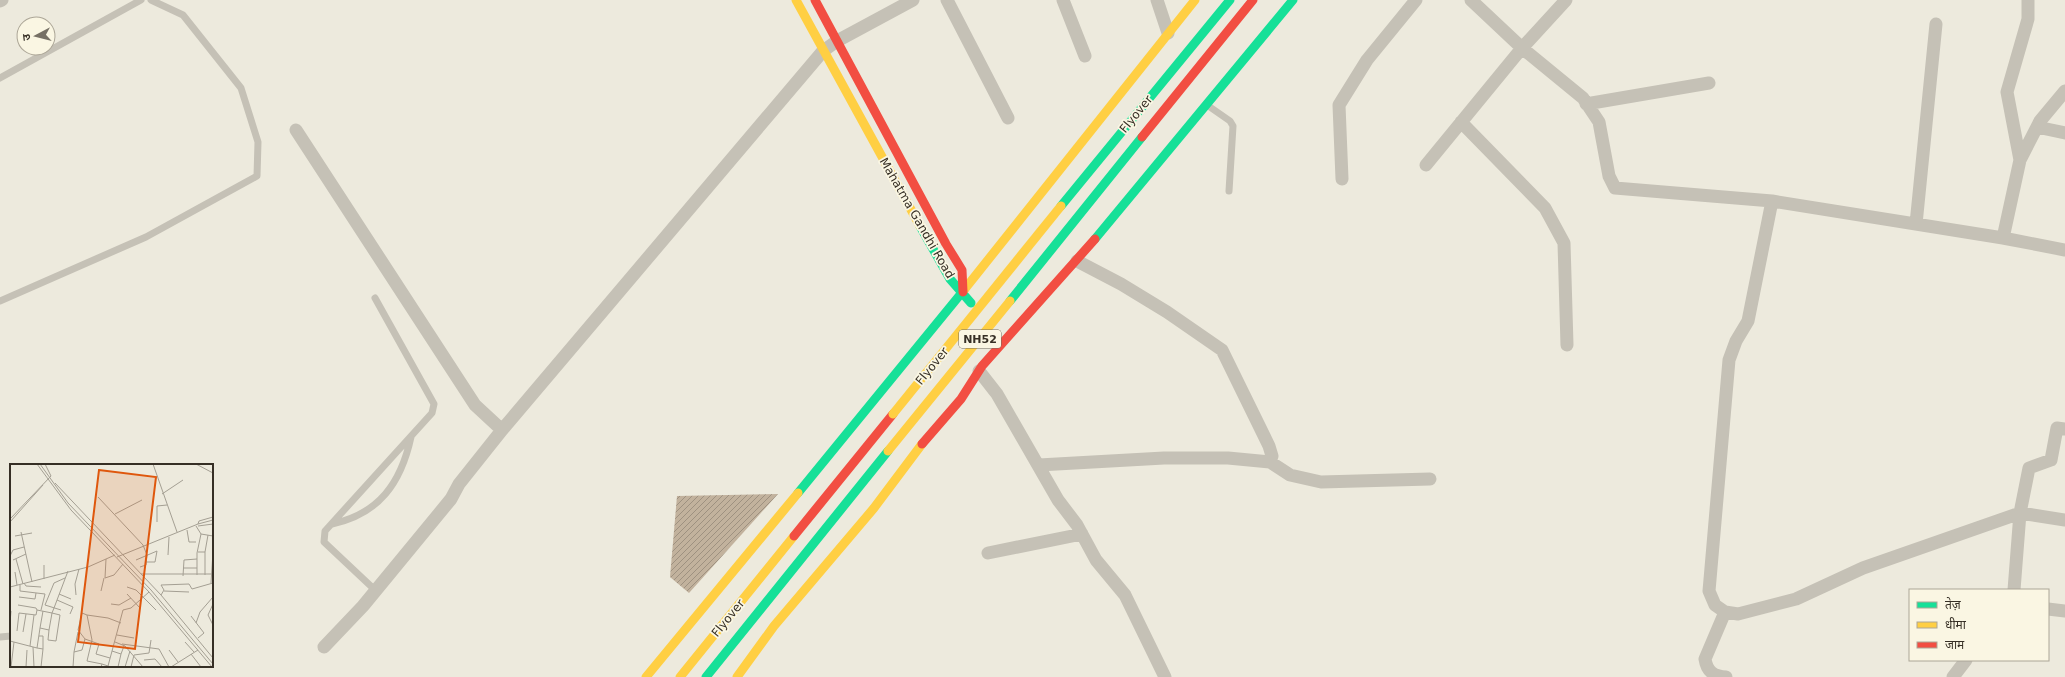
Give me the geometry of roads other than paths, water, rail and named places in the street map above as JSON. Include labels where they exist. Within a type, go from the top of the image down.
[{"type":"main road","name":"Mahatma Gandhi Road","points":[[796,0],[935,253],[950,279],[963,292]]},
{"type":"main road","name":"Mahatma Gandhi Road","points":[[816,0],[946,244],[962,270],[963,292]]},
{"type":"main road","points":[[646,677],[963,292],[1195,0]]},
{"type":"main road","name":"Flyover","points":[[680,677],[1230,0]]},
{"type":"main road","name":"NH52","points":[[706,677],[996,335],[1253,0]]},
{"type":"main road","points":[[737,677],[774,626],[874,508],[909,459],[961,399],[979,371],[996,335],[1077,261],[1293,0]]},
{"type":"main road","points":[[963,292],[996,335]]},
{"type":"street","points":[[324,647],[363,606],[451,499],[459,484],[502,430],[823,51],[837,41],[913,0]]},
{"type":"street","points":[[947,0],[1008,118]]},
{"type":"street","points":[[1063,0],[1085,56]]},
{"type":"street","points":[[1157,0],[1168,34]]},
{"type":"street","points":[[1342,179],[1339,105],[1367,60],[1416,0]]},
{"type":"street","points":[[1471,0],[1522,48],[1583,98],[1599,122],[1609,176],[1615,188],[1772,201],[2003,238],[2065,250]]},
{"type":"street","points":[[1426,165],[1522,48],[1566,0]]},
{"type":"street","points":[[2020,160],[2007,92],[2028,19],[2028,0]]},
{"type":"street","points":[[1916,224],[1936,24]]},
{"type":"street","points":[[1586,104],[1709,83]]},
{"type":"street","points":[[2003,238],[2020,160],[2037,127],[2065,91]]},
{"type":"street","points":[[1461,122],[1545,208],[1564,243],[1566,345]]},
{"type":"street","points":[[2037,127],[2065,134]]},
{"type":"street","points":[[296,130],[475,405],[502,430]]},
{"type":"street","points":[[1772,201],[1748,321],[1736,341],[1729,360],[1709,591],[1714,605],[1725,612],[1738,614],[1796,599],[1863,568],[2020,513],[2065,520]]},
{"type":"street","points":[[1077,261],[1160,308],[1222,350],[1269,446],[1272,456],[1270,462]]},
{"type":"street","points":[[979,371],[997,394],[1058,500],[1082,534],[1096,560],[1125,595],[1165,677]]},
{"type":"street","points":[[2014,589],[2020,513],[2029,468],[2051,460],[2058,428],[2065,429]]},
{"type":"street","points":[[1039,465],[1171,458],[1228,458],[1270,462],[1290,475],[1321,482],[1430,479]]},
{"type":"street","points":[[988,553],[1082,534]]},
{"type":"street","points":[[2049,609],[2065,611]]},
{"type":"street","points":[[1725,612],[1705,659],[1706,667],[1716,676],[1726,677]]},
{"type":"street","points":[[1953,677],[1965,661]]},
{"type":"lane","points":[[0,78],[141,0]]},
{"type":"lane","points":[[0,301],[146,237],[257,176],[258,142],[241,88],[183,15],[151,0]]},
{"type":"lane","points":[[1206,105],[1230,121],[1233,126],[1229,191]]},
{"type":"lane","points":[[375,298],[434,404],[432,414],[325,531],[324,542],[375,590]]},
{"type":"lane","points":[[332,524],[358,517],[379,502],[396,479],[408,451],[411,436]]},
{"type":"lane","points":[[0,637],[10,636]]}]
